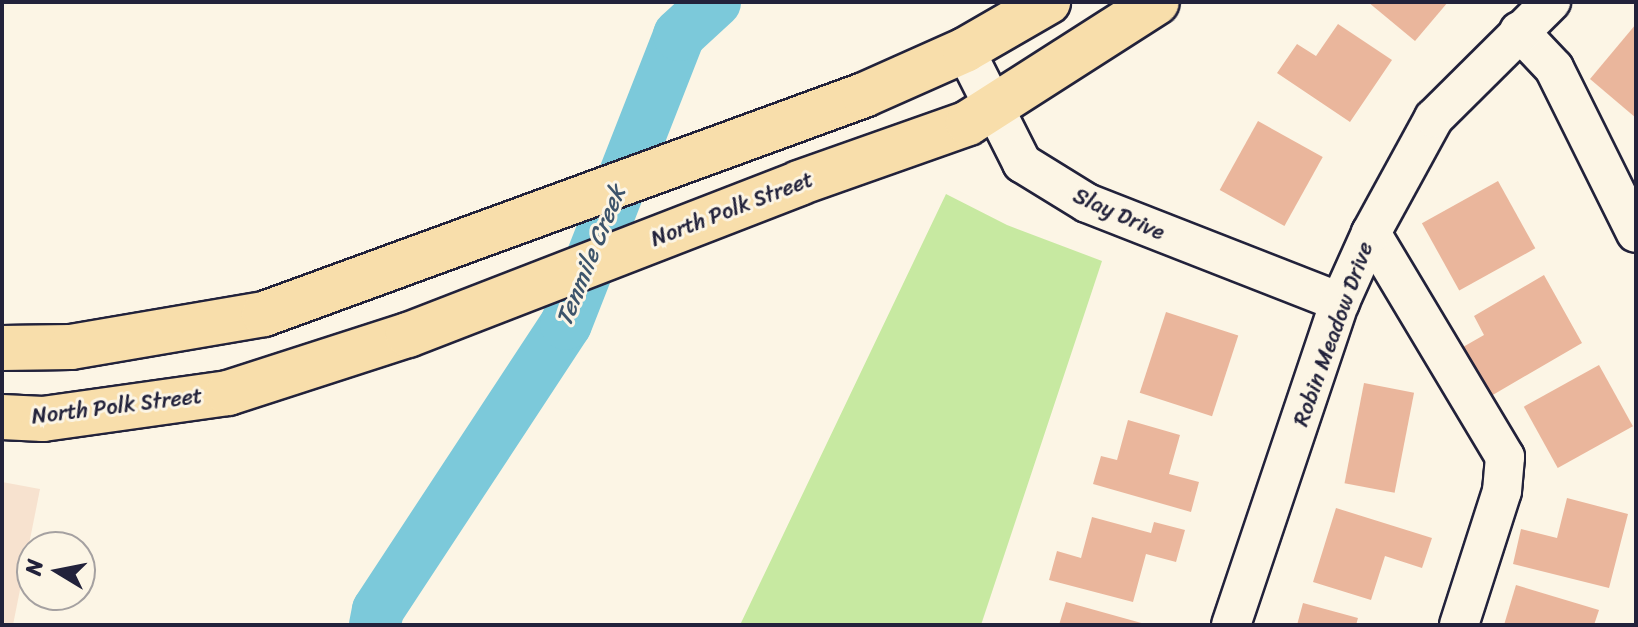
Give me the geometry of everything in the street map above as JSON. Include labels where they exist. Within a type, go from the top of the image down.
[{"type":"main road","points":[[2,348],[71,347],[264,314],[396,269],[864,95],[965,50],[1048,2]]},
{"type":"main road","name":"North Polk Street","points":[[2,417],[43,419],[228,393],[408,335],[799,183],[968,123],[1157,2]]},
{"type":"street","name":"Robin Meadow Drive","points":[[1231,625],[1340,302],[1371,233],[1434,118],[1551,2]]},
{"type":"street","points":[[1519,31],[1554,68],[1636,233]]},
{"type":"street","name":"Slay Drive","points":[[965,50],[1022,163],[1087,203],[1340,302]]},
{"type":"street","points":[[1371,233],[1505,457],[1502,491],[1459,625]]},
{"type":"shaded area","points":[[2,482],[40,489],[32,531],[16,531],[16,610],[13,625],[2,625]]},
{"type":"green space","points":[[946,194],[1007,225],[1102,261],[981,625],[740,625]]},
{"type":"building","points":[[1368,2],[1448,2],[1415,41]]},
{"type":"building","points":[[1338,24],[1392,60],[1350,122],[1277,73],[1297,44],[1316,56]]},
{"type":"building","points":[[1636,24],[1636,118],[1590,79]]},
{"type":"building","points":[[1258,121],[1323,157],[1284,226],[1220,190]]},
{"type":"building","points":[[1498,181],[1535,248],[1459,291],[1422,223]]},
{"type":"building","points":[[1544,275],[1582,343],[1491,396],[1463,347],[1484,335],[1474,316]]},
{"type":"building","points":[[1166,312],[1238,335],[1212,416],[1140,393]]},
{"type":"building","points":[[1599,365],[1633,426],[1558,468],[1524,407]]},
{"type":"building","points":[[1364,383],[1414,393],[1395,493],[1345,483]]},
{"type":"building","points":[[1128,420],[1180,435],[1169,474],[1199,482],[1191,512],[1093,484],[1101,456],[1117,460]]},
{"type":"building","points":[[1567,498],[1628,514],[1609,588],[1513,564],[1521,529],[1557,538]]},
{"type":"building","points":[[1336,508],[1432,538],[1422,568],[1385,556],[1371,600],[1313,582]]},
{"type":"building","points":[[1092,517],[1151,533],[1154,522],[1185,530],[1176,562],[1146,554],[1133,602],[1049,580],[1057,551],[1081,558]]},
{"type":"building","points":[[1516,585],[1599,610],[1594,625],[1504,625]]},
{"type":"building","points":[[1066,602],[1145,624],[1059,625]]},
{"type":"building","points":[[1303,603],[1358,618],[1356,625],[1297,625]]},
{"type":"waterway","name":"Tenmile Creek","points":[[375,625],[378,610],[566,324],[679,35],[715,2]]}]
